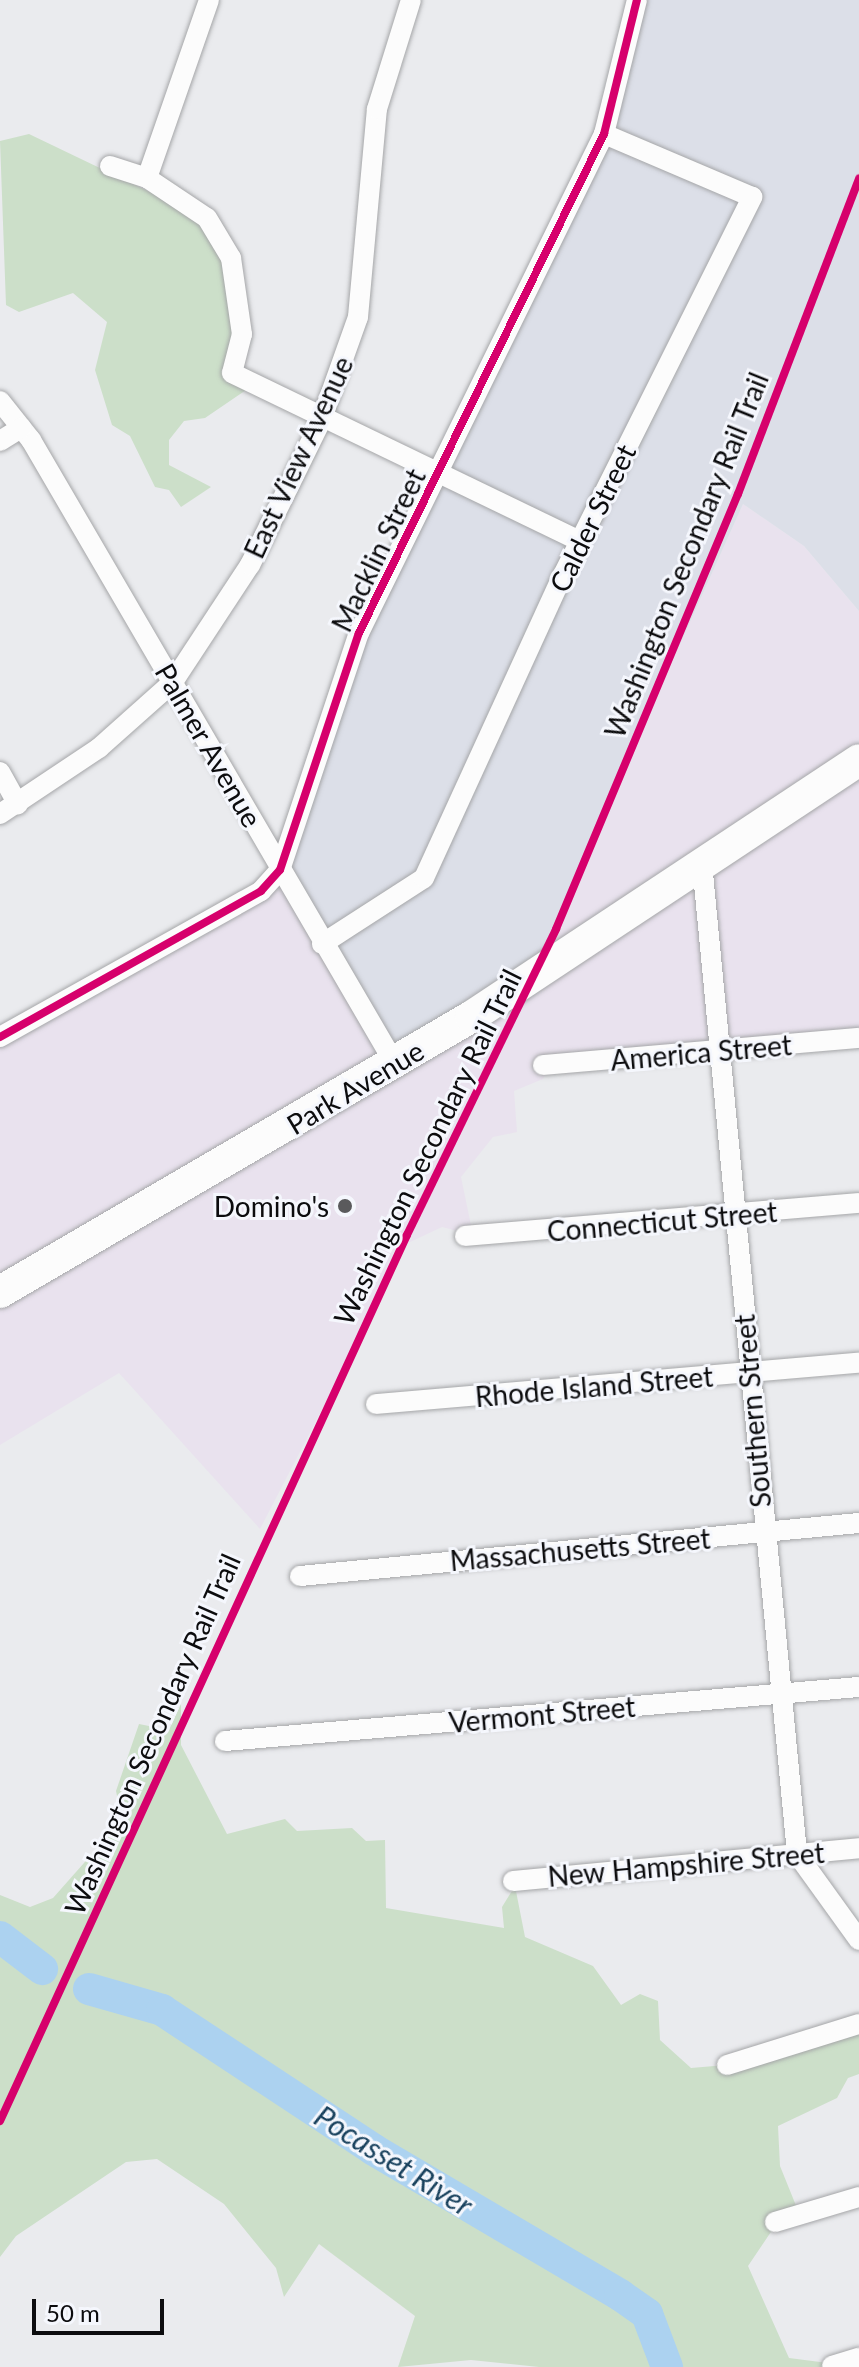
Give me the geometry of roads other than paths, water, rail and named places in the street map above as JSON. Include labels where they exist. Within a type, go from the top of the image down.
[{"type":"main road","name":"Park Avenue","points":[[0,1292],[395,1064],[859,760]]},
{"type":"street","points":[[147,178],[209,0]]},
{"type":"street","name":"East View Avenue","points":[[0,814],[99,748],[173,682],[250,565],[321,421],[358,317],[377,109],[411,0]]},
{"type":"street","name":"Macklin Street","points":[[0,1037],[261,891],[280,870],[359,633],[440,474],[604,134],[637,0]]},
{"type":"street","name":"Calder Street","points":[[322,944],[424,878],[580,541],[752,197],[604,134]]},
{"type":"street","points":[[110,166],[147,178],[207,218],[231,258],[242,334],[232,373],[321,421],[580,541]]},
{"type":"street","name":"Palmer Avenue","points":[[0,401],[21,428],[173,682],[322,944],[395,1064]]},
{"type":"street","points":[[0,441],[21,428]]},
{"type":"street","points":[[0,772],[18,804]]},
{"type":"street","name":"Southern Street","points":[[702,863],[763,1532],[797,1854],[859,1940]]},
{"type":"street","name":"America Street","points":[[543,1065],[859,1038]]},
{"type":"street","name":"Connecticut Street","points":[[465,1236],[735,1216],[859,1203]]},
{"type":"street","name":"Rhode Island Street","points":[[376,1404],[859,1363]]},
{"type":"street","name":"Massachusetts Street","points":[[300,1576],[859,1523]]},
{"type":"street","name":"Vermont Street","points":[[225,1741],[859,1687]]},
{"type":"street","name":"New Hampshire Street","points":[[513,1881],[859,1848]]},
{"type":"street","points":[[727,2065],[859,2024]]},
{"type":"street","points":[[775,2222],[859,2197]]},
{"type":"street","points":[[832,2366],[859,2358]]},
{"type":"waterway","name":"Pocasset River","points":[[0,1937],[42,1969]]},
{"type":"waterway","name":"Pocasset River","points":[[89,1989],[162,2010],[374,2150],[620,2295],[647,2314],[667,2367]]},
{"type":"place","name":"Domino's","points":[[345,1206]]}]
